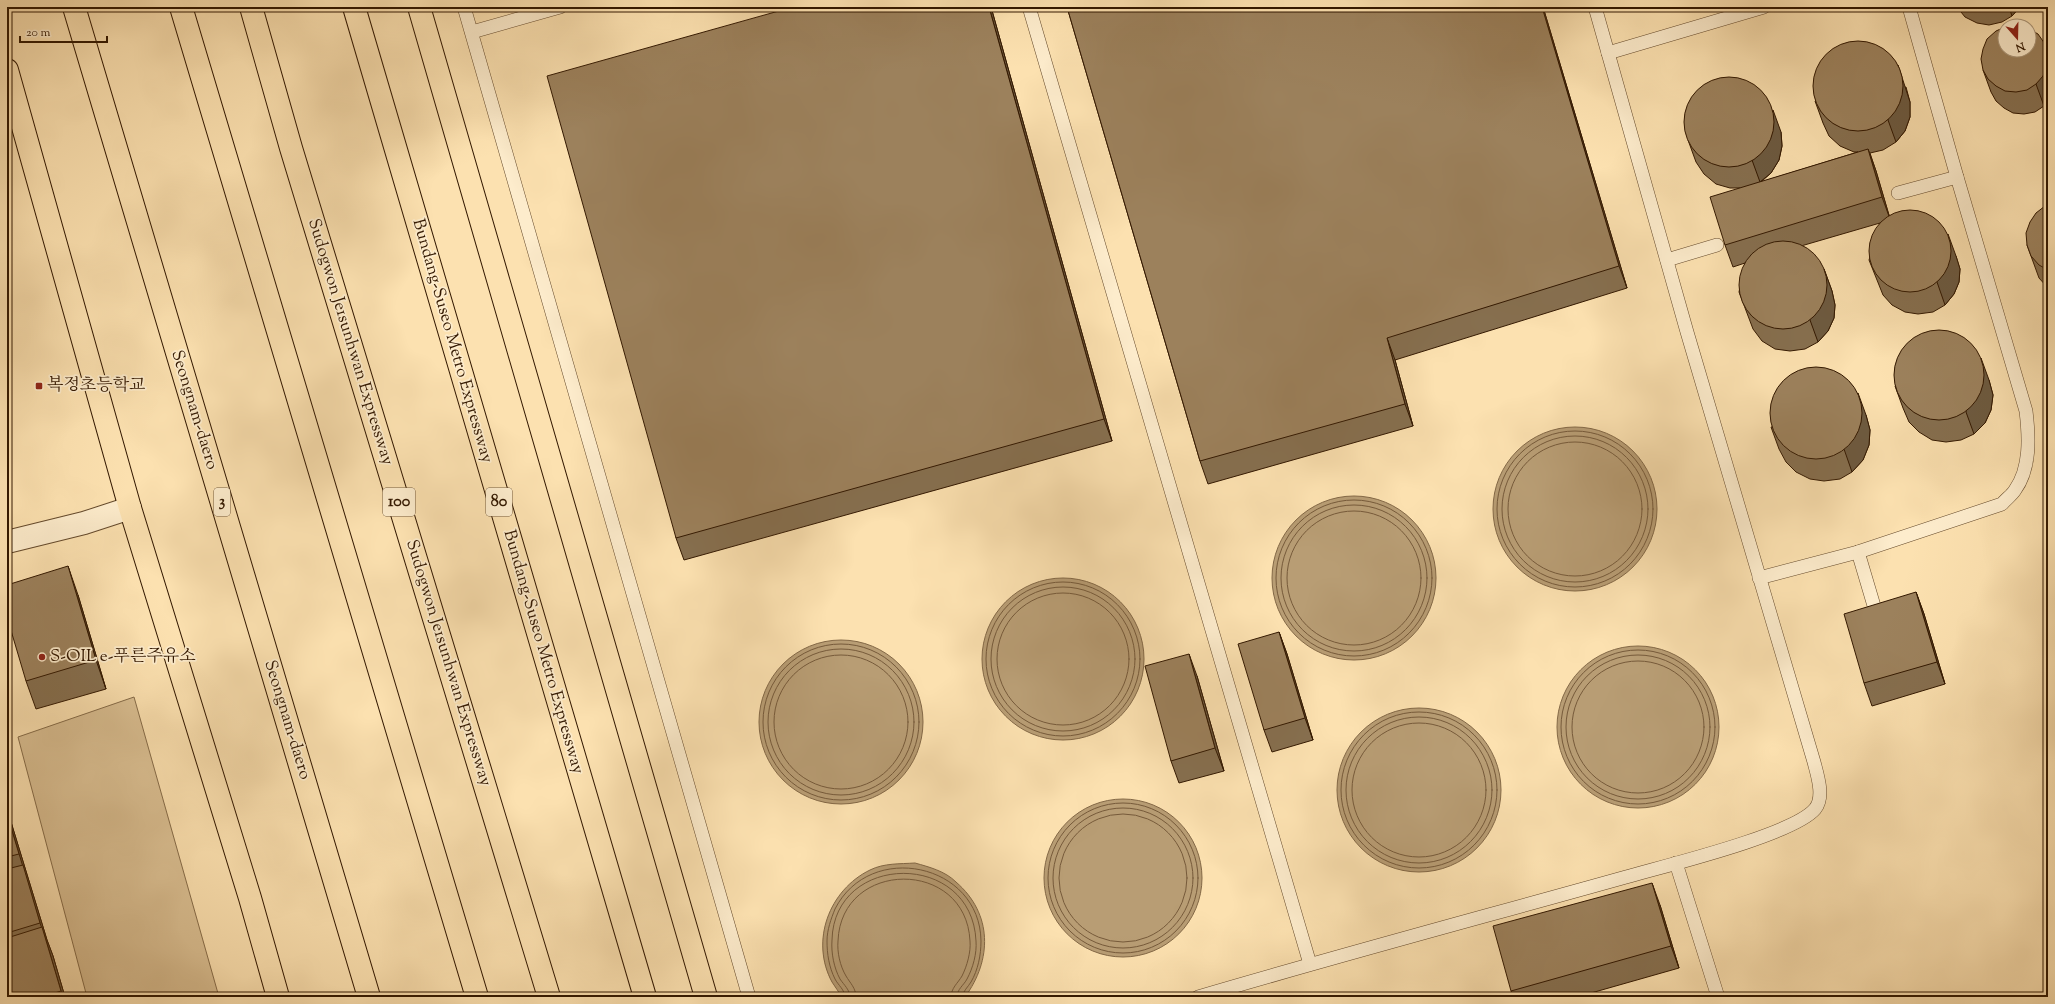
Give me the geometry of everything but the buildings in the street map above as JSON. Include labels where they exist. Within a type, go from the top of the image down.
[{"type":"main road","name":"Seongnam-daero","points":[[74,7],[369,997]]},
{"type":"main road","points":[[181,7],[477,997]]},
{"type":"main road","name":"Sudogwon Je1sunhwan Expressway","points":[[251,7],[298,171],[549,997]]},
{"type":"main road","name":"Bundang-Suseo Metro Expressway","points":[[354,7],[645,997]]},
{"type":"main road","points":[[419,7],[706,997]]},
{"type":"main road","points":[[7,70],[130,508],[250,898],[278,997]]},
{"type":"street","points":[[7,542],[84,523],[130,508]]},
{"type":"lane","points":[[464,7],[749,997]]},
{"type":"lane","points":[[472,32],[560,7]]},
{"type":"lane","points":[[1029,7],[1310,964]]},
{"type":"lane","points":[[1198,997],[1310,964],[1676,862],[1765,835],[1799,821],[1816,808],[1821,787],[1759,578],[1595,7]]},
{"type":"lane","points":[[1608,53],[1764,7]]},
{"type":"lane","points":[[1759,578],[1858,552],[2002,504],[2016,490],[2025,468],[2030,441],[2026,411],[1957,177],[1910,7]]},
{"type":"lane","points":[[1898,193],[1957,177]]},
{"type":"lane","points":[[1667,260],[1717,245]]},
{"type":"lane","points":[[1858,552],[1877,616]]},
{"type":"lane","points":[[1676,862],[1718,997]]},
{"type":"shaded area","points":[[134,697],[219,997],[87,997],[18,737]]},
{"type":"water","points":[[1583,427],[1599,430],[1614,436],[1627,445],[1639,457],[1648,470],[1654,485],[1657,509],[1656,525],[1648,548],[1639,561],[1627,573],[1614,582],[1599,588],[1583,591],[1567,591],[1551,588],[1529,578],[1506,555],[1499,541],[1494,525],[1493,501],[1496,485],[1506,463],[1529,440],[1543,433],[1559,428]]},
{"type":"water","points":[[1346,496],[1362,496],[1378,499],[1393,505],[1406,514],[1418,526],[1427,539],[1433,554],[1436,578],[1435,594],[1427,617],[1418,630],[1406,642],[1393,651],[1378,657],[1362,660],[1346,660],[1330,657],[1315,651],[1302,642],[1290,630],[1281,617],[1275,602],[1272,586],[1272,570],[1275,554],[1281,539],[1290,526],[1302,514],[1315,505],[1330,499]]},
{"type":"water","points":[[1063,578],[1094,584],[1108,592],[1120,602],[1130,614],[1138,628],[1144,659],[1138,690],[1130,704],[1120,716],[1108,726],[1094,734],[1063,740],[1032,734],[1018,726],[1006,716],[996,704],[988,690],[982,659],[988,628],[996,614],[1006,602],[1018,592],[1032,584]]},
{"type":"water","points":[[833,640],[849,640],[872,646],[887,654],[899,664],[909,676],[917,691],[923,714],[923,730],[917,753],[909,768],[899,780],[887,790],[872,798],[849,804],[833,804],[810,798],[795,790],[783,780],[773,768],[763,746],[759,730],[759,714],[765,691],[773,676],[783,664],[795,654],[817,644]]},
{"type":"water","points":[[1630,646],[1646,646],[1669,652],[1689,664],[1701,676],[1716,703],[1719,727],[1718,743],[1713,758],[1701,778],[1689,790],[1662,805],[1646,808],[1630,808],[1607,802],[1587,790],[1575,778],[1560,751],[1557,735],[1557,719],[1563,696],[1575,676],[1587,664],[1614,649]]},
{"type":"water","points":[[1419,708],[1450,714],[1477,732],[1495,759],[1501,790],[1495,821],[1477,848],[1450,866],[1419,872],[1388,866],[1361,848],[1343,821],[1337,790],[1343,759],[1361,732],[1388,714]]},
{"type":"water","points":[[1131,799],[1146,802],[1160,808],[1179,822],[1189,834],[1199,855],[1202,878],[1199,901],[1189,922],[1179,934],[1167,944],[1146,954],[1131,957],[1115,957],[1100,954],[1079,944],[1067,934],[1057,922],[1047,901],[1045,893],[1044,870],[1047,855],[1057,834],[1067,822],[1079,812],[1100,802],[1108,800]]},
{"type":"water","points":[[915,863],[937,870],[952,878],[968,895],[977,908],[982,923],[984,953],[974,983],[965,997],[842,997],[832,982],[826,966],[823,950],[827,918],[834,903],[844,890],[856,879],[870,870],[886,865]]},
{"type":"place","name":"복정초등학교","points":[[39,386]]},
{"type":"place","name":"S-OIL e-푸른주유소","points":[[42,657]]}]
